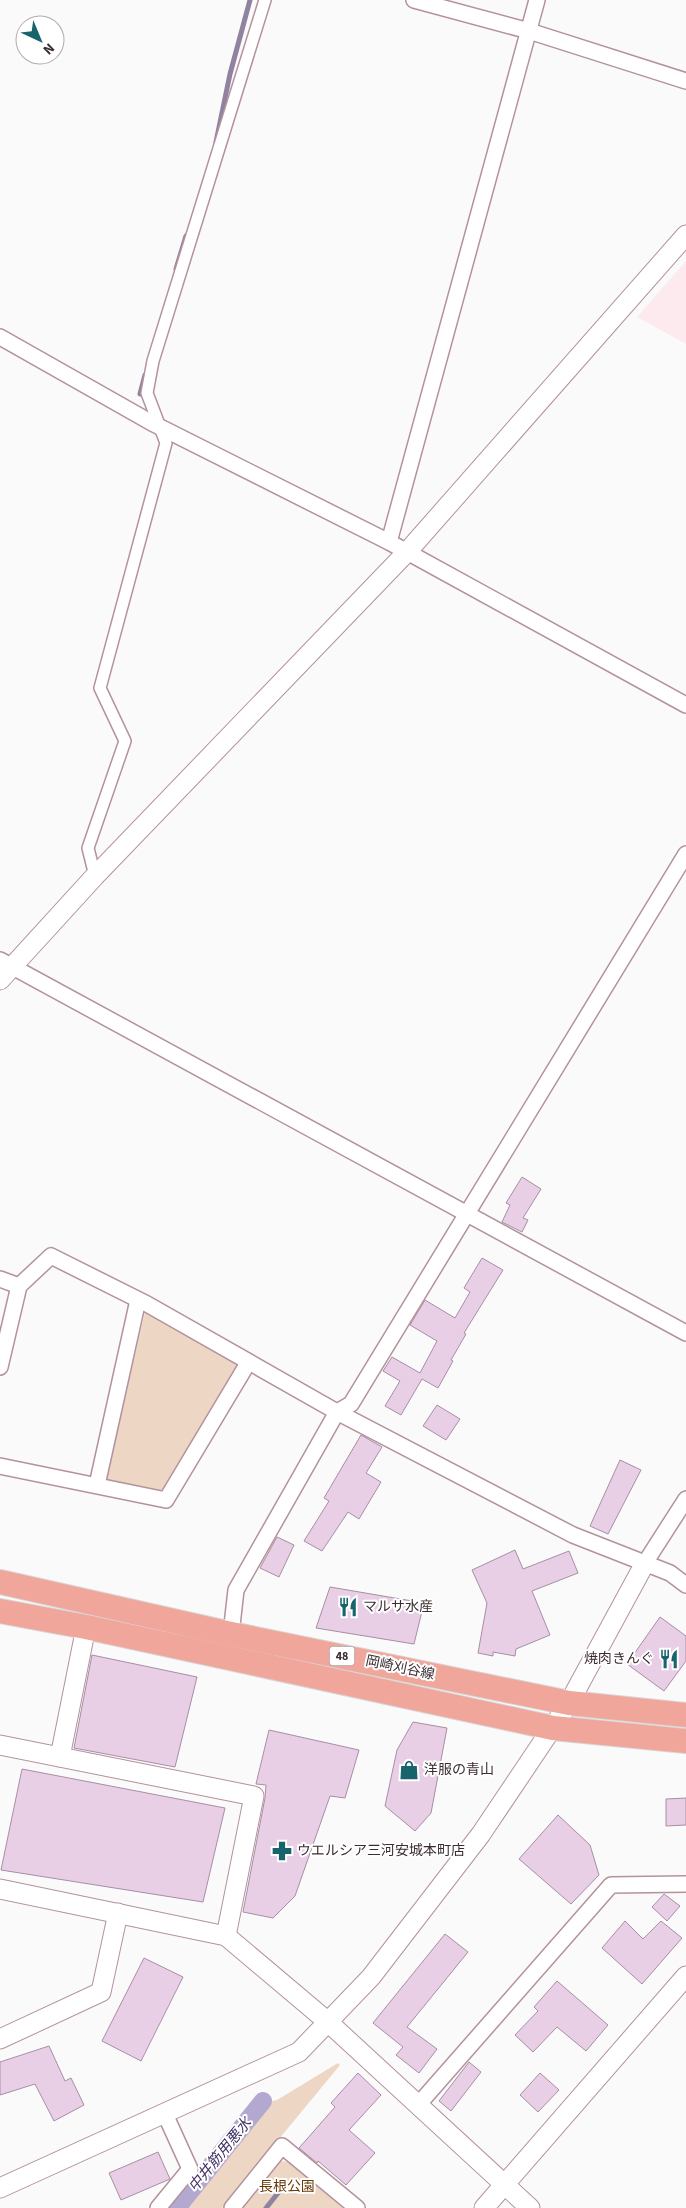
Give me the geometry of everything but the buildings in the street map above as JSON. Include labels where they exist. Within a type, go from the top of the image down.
[{"type":"main road","name":"岡崎刈谷線","points":[[0,1582],[231,1634],[569,1703],[686,1715]]},
{"type":"main road","name":"岡崎刈谷線","points":[[0,1611],[86,1627],[553,1728],[686,1741]]},
{"type":"street","points":[[95,876],[88,848],[125,741],[100,688],[166,443],[147,394],[153,361],[266,0]]},
{"type":"street","points":[[414,0],[529,31],[686,81]]},
{"type":"street","points":[[389,542],[537,0]]},
{"type":"street","points":[[686,235],[408,552],[4,969],[467,1214],[686,1333]]},
{"type":"street","points":[[0,337],[159,427],[408,552],[686,705]]},
{"type":"street","points":[[231,1634],[236,1590],[337,1412],[351,1404],[686,854]]},
{"type":"street","points":[[0,1367],[19,1286],[51,1256],[138,1300],[337,1412],[573,1535],[670,1573],[686,1585]]},
{"type":"street","points":[[0,1279],[19,1286]]},
{"type":"street","points":[[97,1485],[138,1300]]},
{"type":"street","points":[[0,1466],[166,1500],[248,1363]]},
{"type":"street","points":[[1,2185],[165,2114],[299,2052],[370,1977],[481,1834],[569,1703],[645,1563],[686,1499]]},
{"type":"street","points":[[60,1757],[86,1627]]},
{"type":"street","points":[[0,1745],[254,1796],[226,1936]]},
{"type":"street","points":[[418,2105],[611,1885],[686,1884]]},
{"type":"street","points":[[0,1889],[226,1936],[328,2022],[530,2208]]},
{"type":"street","points":[[0,2039],[101,1992],[118,1913]]},
{"type":"street","points":[[484,2208],[686,1976]]},
{"type":"street","points":[[158,2208],[190,2169],[165,2114]]},
{"type":"street","points":[[232,2208],[282,2146],[357,2208]]},
{"type":"shaded area","points":[[686,261],[686,344],[637,317]]},
{"type":"green space","points":[[147,1304],[248,1363],[171,1492],[104,1486]]},
{"type":"green space","points":[[338,2063],[340,2065],[222,2208],[186,2208],[272,2101],[277,2100]]},
{"type":"green space","name":"長根公園","points":[[280,2161],[289,2162],[343,2208],[242,2208]]},
{"type":"waterway","points":[[216,142],[230,74],[250,0]]},
{"type":"waterway","points":[[176,269],[186,236]]},
{"type":"waterway","points":[[140,394],[145,375]]},
{"type":"waterway","name":"中井筋用悪水","points":[[177,2208],[263,2101]]},
{"type":"waterway","points":[[266,2208],[278,2193]]},
{"type":"place","name":"マルサ水産","points":[[348,1607]]},
{"type":"place","name":"焼肉きんぐ","points":[[669,1659]]},
{"type":"place","name":"洋服の青山","points":[[409,1770]]},
{"type":"place","name":"ウエルシア三河安城本町店","points":[[282,1851]]}]
